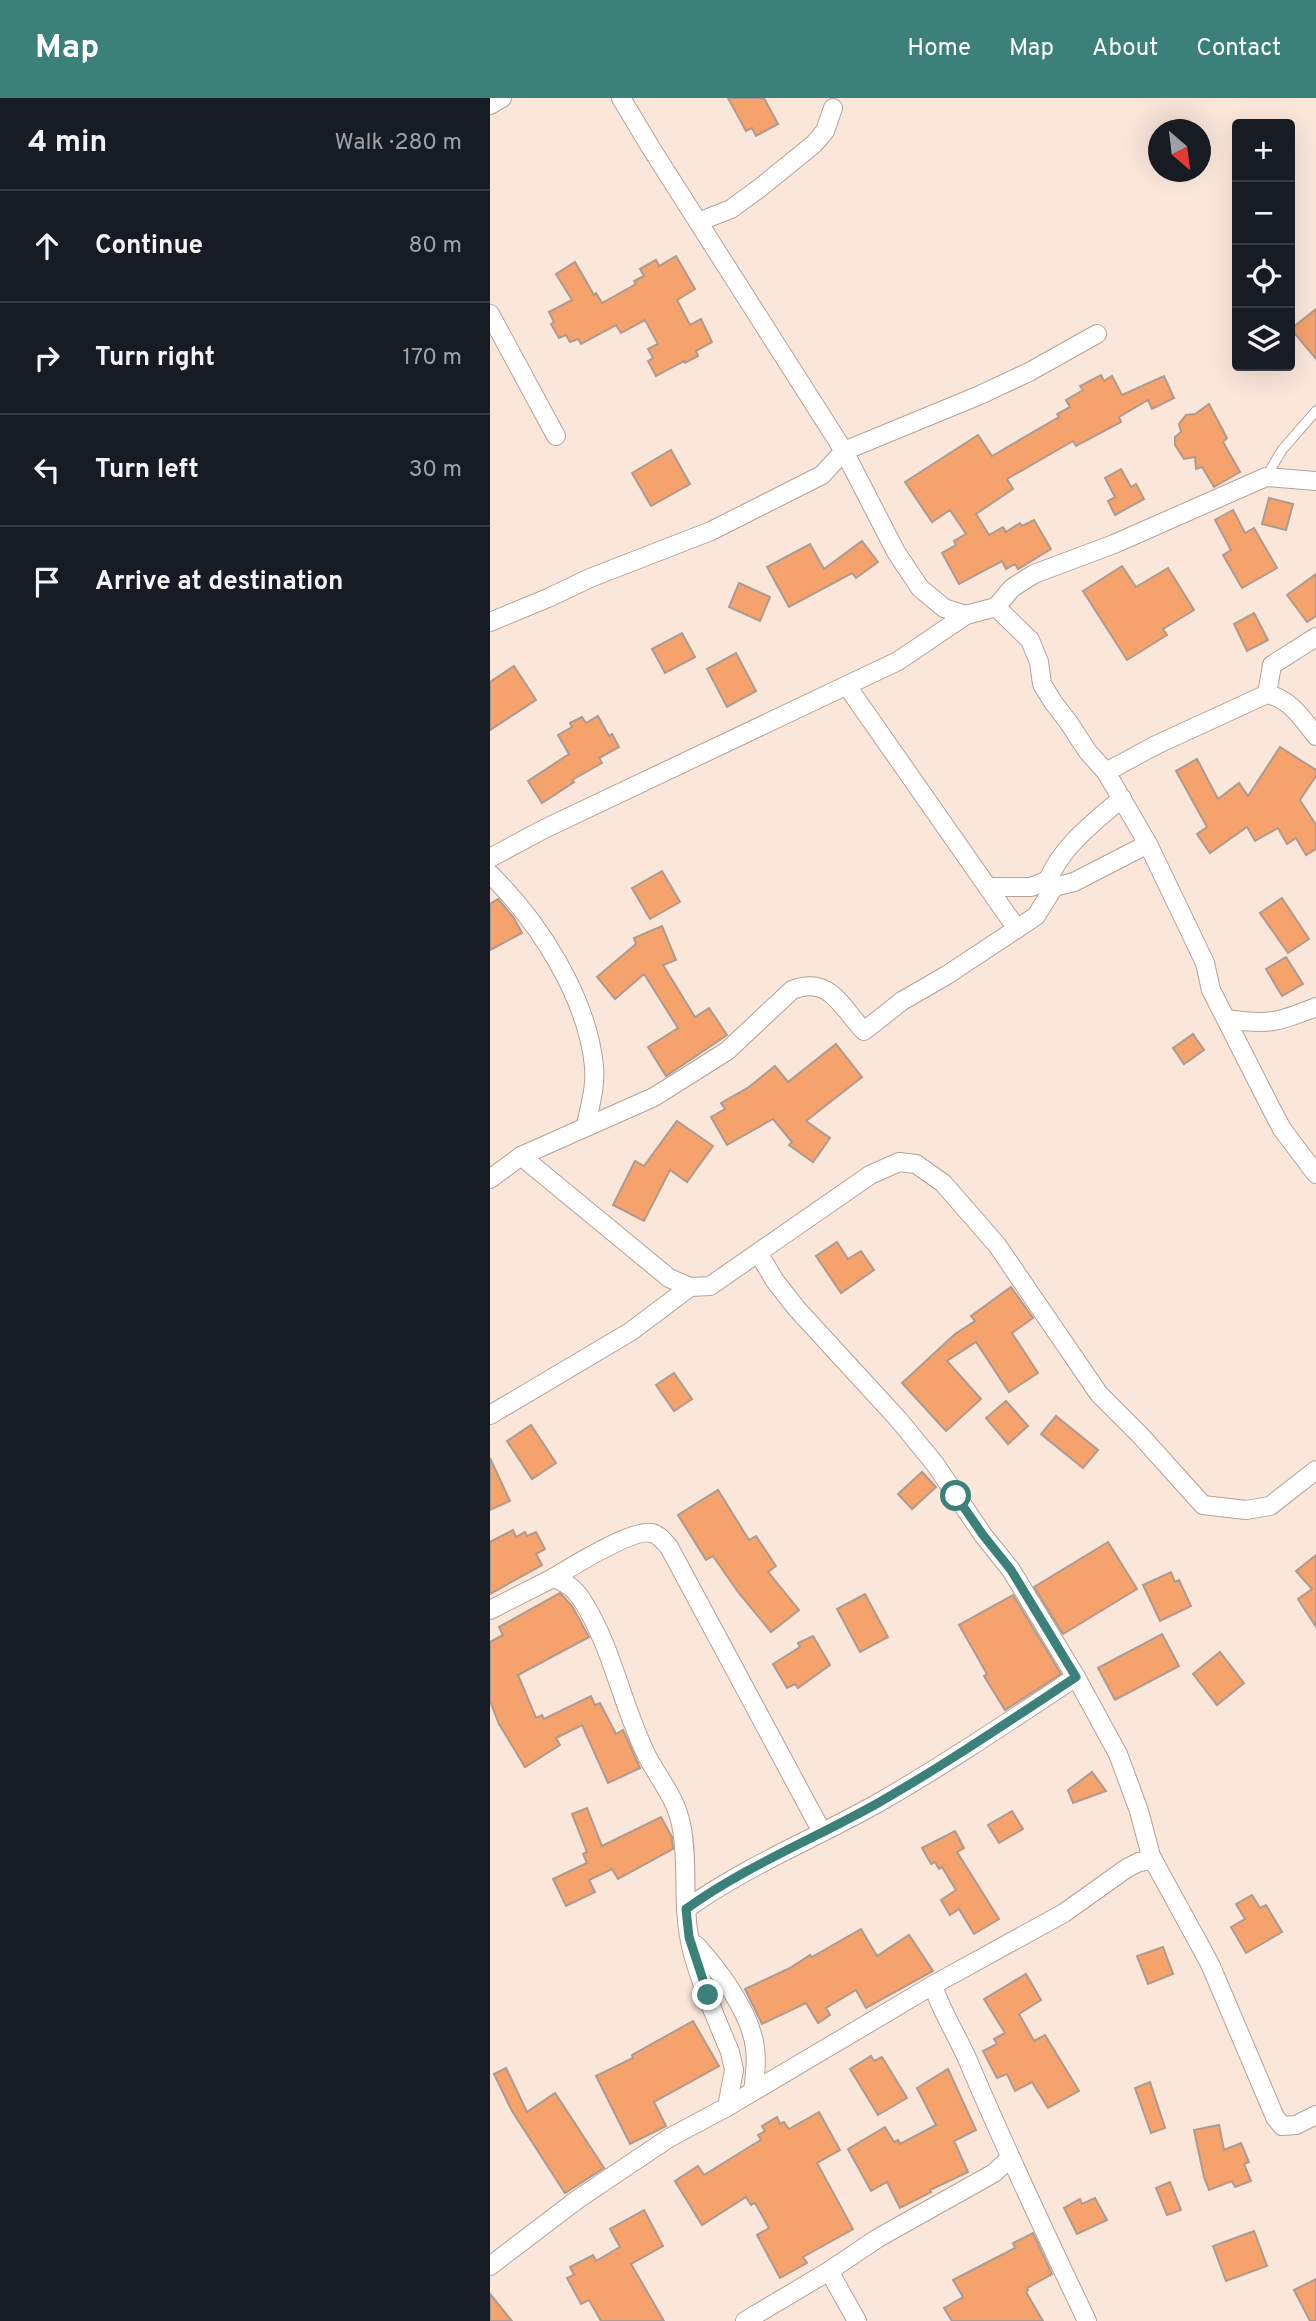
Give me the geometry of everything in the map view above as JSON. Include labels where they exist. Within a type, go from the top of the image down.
[{"type":"street","points":[[490,105],[502,98]]},
{"type":"street","points":[[621,98],[844,451],[896,552],[920,588],[944,608],[966,615]]},
{"type":"street","points":[[698,222],[731,208],[814,144],[825,131],[833,108]]},
{"type":"street","points":[[490,314],[556,436]]},
{"type":"street","points":[[490,622],[590,578],[711,531],[822,475],[844,451],[1004,384],[1097,334]]},
{"type":"street","points":[[490,858],[544,829],[898,661],[966,615],[996,607],[1012,588],[1034,574],[1126,539],[1266,477],[1316,481]]},
{"type":"street","points":[[996,607],[1030,640],[1039,662],[1042,684],[1088,752],[1106,772],[1148,844],[1205,963],[1211,990],[1238,1044],[1282,1129],[1316,1174]]},
{"type":"street","points":[[1267,694],[1272,665],[1316,637]]},
{"type":"street","points":[[848,687],[1017,929]]},
{"type":"street","points":[[1106,772],[1168,739],[1267,694],[1279,696],[1290,704],[1316,736]]},
{"type":"street","points":[[490,1179],[521,1156],[654,1097],[727,1051],[792,989],[806,984],[830,990],[864,1031],[902,1001],[947,975],[1035,916],[1051,883],[1054,865],[1077,837],[1122,798]]},
{"type":"street","points":[[989,887],[1031,887],[1074,882],[1148,844]]},
{"type":"street","points":[[490,874],[516,901],[536,929],[576,998],[583,1016],[594,1066],[593,1090],[586,1125]]},
{"type":"street","points":[[1226,1018],[1261,1023],[1283,1021],[1316,1007]]},
{"type":"street","points":[[1238,1044],[1261,1023]]},
{"type":"street","points":[[521,1156],[669,1278],[690,1287],[709,1286],[870,1175],[899,1163],[916,1164],[943,1183],[998,1245],[1099,1394],[1203,1505],[1246,1510],[1270,1506],[1316,1470]]},
{"type":"street","points":[[759,1254],[775,1282],[797,1309],[898,1419],[935,1464],[983,1535],[1011,1570],[1076,1677],[1118,1754],[1135,1798],[1153,1860],[1210,1964],[1275,2117],[1282,2126],[1296,2125],[1316,2115]]},
{"type":"street","points":[[490,1415],[630,1332],[690,1287]]},
{"type":"street","points":[[490,1610],[635,1535],[650,1532],[660,1536],[822,1832]]},
{"type":"street","points":[[553,1578],[564,1581],[575,1590],[583,1602],[648,1757],[674,1802],[681,1823],[689,1937],[734,2070],[727,2107]]},
{"type":"street","points":[[686,1909],[733,1878],[924,1776],[1076,1677]]},
{"type":"street","points":[[490,2266],[578,2199],[669,2138],[727,2107],[933,1985],[1064,1913],[1127,1868],[1139,1862],[1153,1860]]},
{"type":"street","points":[[689,1937],[717,1971],[750,2028],[755,2045],[753,2091]]},
{"type":"street","points":[[933,1985],[938,2003],[958,2038],[1009,2159],[1087,2321]]},
{"type":"street","points":[[745,2321],[878,2238],[994,2173],[1009,2159]]},
{"type":"street","points":[[829,2271],[857,2321]]},
{"type":"lane","points":[[1266,477],[1282,450],[1316,411]]},
{"type":"building","points":[[728,98],[764,98],[778,124],[756,136],[752,128],[746,131]]},
{"type":"building","points":[[676,256],[695,289],[677,300],[690,325],[701,319],[712,342],[696,351],[698,356],[656,376],[648,361],[653,358],[648,349],[658,344],[645,320],[621,333],[616,325],[581,344],[578,339],[570,342],[566,335],[559,338],[551,324],[554,322],[549,312],[572,300],[556,274],[575,262],[594,295],[596,293],[602,303],[636,284],[634,281],[644,276],[640,269],[656,260],[659,266]]},
{"type":"building","points":[[1316,309],[1316,359],[1295,334],[1295,326]]},
{"type":"building","points":[[1101,375],[1104,381],[1112,376],[1122,395],[1164,376],[1174,398],[1152,409],[1148,400],[1119,417],[1121,422],[1076,446],[1073,441],[1007,479],[1013,489],[976,514],[989,535],[1003,527],[1006,532],[1020,523],[1022,526],[1034,520],[1051,549],[1018,569],[1015,564],[1006,569],[1002,561],[959,584],[942,553],[956,545],[954,541],[966,534],[950,510],[932,522],[905,482],[978,435],[992,456],[1059,417],[1057,414],[1070,407],[1066,400],[1083,390],[1080,386]]},
{"type":"building","points":[[1209,404],[1227,438],[1223,442],[1240,472],[1214,487],[1202,467],[1196,469],[1195,457],[1184,459],[1175,445],[1175,437],[1181,432],[1179,424],[1186,415],[1195,414]]},
{"type":"building","points":[[671,450],[690,484],[651,506],[632,473]]},
{"type":"building","points":[[1121,469],[1131,487],[1136,484],[1144,499],[1115,515],[1108,501],[1115,497],[1105,478]]},
{"type":"building","points":[[1269,498],[1293,504],[1286,530],[1262,524]]},
{"type":"building","points":[[1233,510],[1245,533],[1254,528],[1277,568],[1242,588],[1223,555],[1231,550],[1215,520]]},
{"type":"building","points":[[862,541],[878,562],[856,578],[852,573],[789,607],[767,567],[810,544],[824,569]]},
{"type":"building","points":[[1122,566],[1136,587],[1168,568],[1194,610],[1163,629],[1167,635],[1127,660],[1083,591]]},
{"type":"building","points":[[1316,574],[1316,616],[1307,622],[1287,595]]},
{"type":"building","points":[[739,583],[770,597],[760,621],[729,607]]},
{"type":"building","points":[[1254,613],[1268,640],[1247,651],[1234,624]]},
{"type":"building","points":[[682,633],[695,657],[665,673],[652,649]]},
{"type":"building","points":[[736,653],[756,691],[727,707],[707,669]]},
{"type":"building","points":[[514,666],[536,700],[490,730],[490,682]]},
{"type":"building","points":[[598,716],[609,736],[612,734],[619,747],[599,758],[602,763],[572,780],[574,782],[542,803],[528,781],[569,754],[558,735],[572,727],[570,723],[582,717],[586,723]]},
{"type":"building","points":[[1280,747],[1316,770],[1316,776],[1300,800],[1316,825],[1316,849],[1306,855],[1296,838],[1287,844],[1278,828],[1255,841],[1247,827],[1210,853],[1197,834],[1207,827],[1176,771],[1197,759],[1218,799],[1239,783],[1248,796]]},
{"type":"building","points":[[662,871],[680,902],[650,919],[632,888]]},
{"type":"building","points":[[1282,898],[1309,939],[1288,953],[1260,913]]},
{"type":"building","points":[[498,899],[514,918],[522,933],[490,950],[490,904]]},
{"type":"building","points":[[662,926],[676,960],[663,965],[695,1017],[709,1008],[727,1035],[666,1076],[648,1047],[678,1028],[644,974],[615,999],[597,977],[636,944],[634,938]]},
{"type":"building","points":[[1286,957],[1303,984],[1282,996],[1266,969]]},
{"type":"building","points":[[1193,1034],[1204,1050],[1184,1064],[1173,1048]]},
{"type":"building","points":[[836,1044],[862,1077],[806,1121],[830,1138],[813,1162],[789,1145],[792,1142],[773,1119],[727,1145],[711,1117],[725,1109],[721,1103],[749,1087],[775,1066],[788,1082]]},
{"type":"building","points":[[677,1121],[713,1146],[687,1182],[670,1170],[644,1221],[613,1205],[635,1161],[644,1166]]},
{"type":"building","points":[[837,1242],[848,1259],[861,1251],[874,1270],[841,1293],[816,1256]]},
{"type":"building","points":[[1011,1287],[1033,1318],[1012,1333],[1038,1373],[1009,1392],[976,1342],[947,1361],[981,1399],[946,1431],[902,1383],[955,1334],[975,1321],[971,1316]]},
{"type":"building","points":[[674,1373],[692,1399],[674,1411],[656,1385]]},
{"type":"building","points":[[1006,1401],[1028,1426],[1008,1444],[986,1418]]},
{"type":"building","points":[[1056,1416],[1098,1450],[1083,1468],[1041,1434]]},
{"type":"building","points":[[531,1425],[556,1463],[532,1479],[507,1441]]},
{"type":"building","points":[[490,1458],[510,1501],[490,1510]]},
{"type":"building","points":[[922,1472],[936,1487],[912,1509],[898,1494]]},
{"type":"building","points":[[718,1490],[749,1540],[756,1536],[776,1566],[768,1572],[799,1610],[771,1632],[713,1556],[706,1560],[678,1515]]},
{"type":"building","points":[[513,1530],[516,1537],[525,1532],[527,1536],[536,1532],[545,1549],[536,1554],[542,1565],[490,1594],[490,1542]]},
{"type":"building","points":[[1108,1542],[1137,1589],[1063,1634],[1034,1587]]},
{"type":"building","points":[[1316,1555],[1316,1627],[1298,1599],[1312,1589],[1296,1571]]},
{"type":"building","points":[[1171,1572],[1175,1582],[1179,1580],[1191,1606],[1160,1621],[1143,1585]]},
{"type":"building","points":[[560,1593],[572,1606],[589,1637],[518,1675],[536,1718],[542,1715],[544,1719],[591,1696],[595,1705],[600,1703],[616,1734],[623,1730],[640,1768],[608,1783],[582,1725],[556,1738],[560,1745],[525,1767],[499,1724],[490,1701],[490,1642],[503,1635],[499,1627]]},
{"type":"building","points":[[865,1594],[888,1637],[860,1652],[837,1609]]},
{"type":"building","points":[[1013,1595],[1061,1674],[1005,1710],[984,1676],[987,1674],[959,1625]]},
{"type":"building","points":[[1162,1634],[1179,1666],[1115,1700],[1098,1668]]},
{"type":"building","points":[[813,1636],[830,1665],[798,1688],[795,1684],[787,1688],[773,1664],[800,1647],[798,1643]]},
{"type":"building","points":[[1220,1652],[1244,1683],[1217,1705],[1193,1674]]},
{"type":"building","points":[[1092,1772],[1106,1791],[1073,1803],[1068,1790]]},
{"type":"building","points":[[587,1808],[602,1846],[661,1817],[672,1837],[673,1849],[618,1879],[612,1869],[589,1880],[595,1892],[566,1906],[553,1879],[587,1863],[583,1854],[587,1852],[572,1814]]},
{"type":"building","points":[[1012,1811],[1023,1829],[999,1843],[988,1825]]},
{"type":"building","points":[[955,1831],[964,1848],[957,1852],[999,1919],[974,1934],[959,1909],[950,1915],[941,1900],[956,1890],[942,1867],[939,1869],[935,1862],[931,1864],[922,1848]]},
{"type":"building","points":[[1252,1895],[1260,1908],[1266,1905],[1282,1932],[1246,1953],[1231,1927],[1245,1919],[1236,1904]]},
{"type":"building","points":[[861,1929],[877,1956],[909,1935],[933,1971],[866,2008],[856,1990],[826,2008],[830,2015],[818,2023],[806,2003],[762,2024],[745,1989],[790,1968],[810,1955],[812,1957]]},
{"type":"building","points":[[1163,1947],[1173,1974],[1148,1984],[1137,1956]]},
{"type":"building","points":[[1026,1974],[1041,2000],[1019,2014],[1034,2041],[1045,2035],[1079,2091],[1048,2108],[1032,2082],[1015,2091],[1007,2074],[997,2078],[983,2051],[997,2044],[994,2039],[1005,2033],[984,1999]]},
{"type":"building","points":[[693,2021],[719,2066],[654,2102],[666,2126],[630,2144],[596,2076],[633,2058],[632,2055]]},
{"type":"building","points":[[871,2056],[874,2061],[882,2057],[907,2098],[878,2115],[850,2069]]},
{"type":"building","points":[[506,2068],[527,2112],[555,2093],[604,2168],[565,2193],[512,2111],[494,2074]]},
{"type":"building","points":[[948,2069],[976,2130],[954,2141],[968,2172],[900,2208],[887,2182],[871,2191],[848,2149],[885,2127],[894,2142],[898,2140],[900,2144],[936,2125],[917,2088]]},
{"type":"building","points":[[1150,2082],[1165,2128],[1151,2133],[1135,2088]]},
{"type":"building","points":[[819,2112],[840,2150],[817,2163],[853,2229],[803,2257],[807,2263],[780,2278],[757,2235],[769,2228],[755,2203],[751,2205],[746,2197],[702,2225],[675,2181],[698,2166],[704,2175],[761,2140],[758,2135],[765,2131],[762,2126],[777,2117],[780,2124],[784,2122],[789,2129]]},
{"type":"building","points":[[1219,2125],[1224,2150],[1241,2143],[1249,2162],[1244,2164],[1251,2181],[1235,2187],[1232,2181],[1209,2190],[1194,2130]]},
{"type":"building","points":[[1170,2182],[1181,2210],[1167,2215],[1156,2188]]},
{"type":"building","points":[[1095,2198],[1107,2220],[1077,2234],[1064,2208],[1080,2199],[1082,2204]]},
{"type":"building","points":[[644,2210],[663,2246],[631,2264],[664,2321],[601,2321],[589,2300],[581,2304],[567,2278],[574,2275],[570,2267],[593,2255],[596,2261],[620,2247],[610,2229]]},
{"type":"building","points":[[1254,2231],[1267,2266],[1226,2281],[1213,2246]]},
{"type":"building","points":[[1033,2233],[1052,2274],[1027,2288],[1026,2292],[1043,2321],[952,2321],[944,2308],[963,2297],[953,2280],[1015,2248],[1013,2243]]},
{"type":"building","points":[[1316,2279],[1316,2321],[1310,2321],[1294,2290]]},
{"type":"building","points":[[490,2294],[512,2321],[490,2321]]},
{"type":"route","points":[[708,1995],[689,1937],[686,1909],[733,1878],[877,1804],[1076,1677],[1011,1570],[956,1496]]}]
